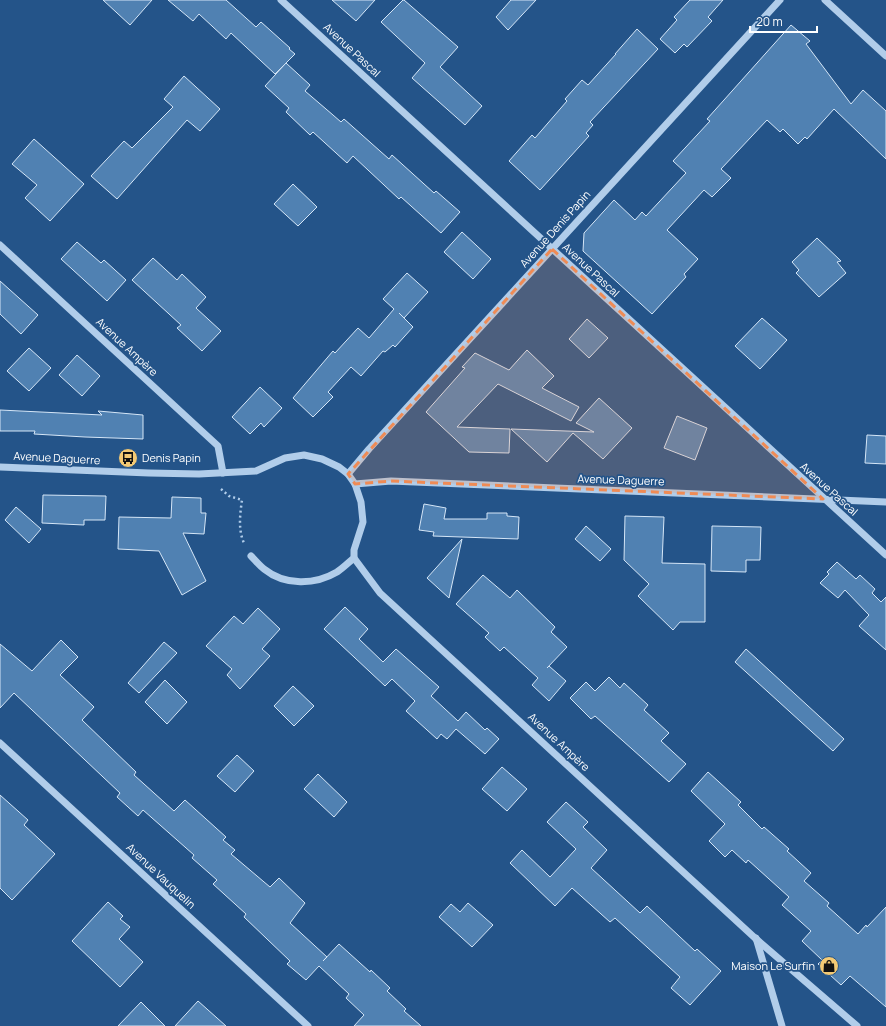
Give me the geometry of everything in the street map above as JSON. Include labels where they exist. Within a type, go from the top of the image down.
[{"type":"street","name":"Avenue Pascal","points":[[281,0],[886,556]]},
{"type":"street","name":"Avenue Denis Papin","points":[[348,474],[374,443],[780,0]]},
{"type":"street","points":[[825,0],[886,56]]},
{"type":"street","name":"Avenue Ampère","points":[[0,245],[218,446],[223,472]]},
{"type":"street","name":"Avenue Daguerre","points":[[0,466],[199,474],[256,471],[285,458],[304,456],[322,459],[339,467],[348,474]]},
{"type":"street","points":[[251,556],[265,570],[282,579],[301,582],[321,580],[338,571],[354,558],[354,550],[363,522],[361,502],[355,484],[348,474]]},
{"type":"street","name":"Avenue Daguerre","points":[[355,484],[391,481],[886,502]]},
{"type":"street","name":"Avenue Ampère","points":[[354,558],[380,593],[756,938],[857,1026]]},
{"type":"street","name":"Avenue Vauquelin","points":[[0,743],[308,1026]]},
{"type":"street","points":[[756,938],[782,1026]]},
{"type":"path","points":[[221,489],[230,496],[242,500],[239,520],[242,539],[251,556]]},
{"type":"highlighted area","points":[[552,249],[823,499],[391,481],[355,484],[348,474]]},
{"type":"building","points":[[103,0],[152,0],[130,25]]},
{"type":"building","points":[[168,0],[226,0],[256,27],[261,22],[295,54],[275,74],[231,33],[226,39],[199,14],[193,21]]},
{"type":"building","points":[[332,0],[375,0],[356,21]]},
{"type":"building","points":[[403,0],[458,47],[440,67],[482,106],[465,125],[412,78],[425,63],[381,22]]},
{"type":"building","points":[[511,0],[536,0],[508,30],[496,17]]},
{"type":"building","points":[[690,0],[723,0],[708,17],[712,21],[687,47],[684,44],[675,53],[660,39],[677,20],[674,17]]},
{"type":"building","points":[[791,25],[810,41],[806,44],[851,104],[863,90],[886,111],[886,159],[834,109],[807,139],[805,137],[798,144],[783,129],[780,132],[767,120],[721,169],[731,178],[712,197],[704,190],[667,230],[698,259],[684,274],[686,277],[652,314],[583,251],[584,233],[614,200],[635,220],[642,212],[646,216],[686,173],[673,161],[710,121],[707,119]]},
{"type":"building","points":[[637,29],[658,49],[590,122],[593,125],[586,133],[589,136],[540,190],[509,161],[532,135],[535,138],[567,101],[565,99],[582,80],[588,85]]},
{"type":"building","points":[[286,63],[310,85],[305,91],[341,122],[344,119],[389,159],[392,155],[434,193],[436,191],[460,212],[441,233],[401,197],[399,199],[353,156],[347,163],[313,132],[310,135],[286,112],[289,108],[265,86]]},
{"type":"building","points":[[184,76],[220,109],[200,131],[187,120],[117,199],[91,176],[124,141],[132,148],[173,107],[164,99]]},
{"type":"building","points":[[34,139],[84,184],[50,221],[25,198],[37,185],[12,164]]},
{"type":"building","points":[[293,184],[317,207],[298,226],[274,204]]},
{"type":"building","points":[[462,232],[491,259],[473,279],[444,252]]},
{"type":"building","points":[[817,238],[841,261],[837,262],[846,273],[819,297],[796,273],[799,270],[792,262]]},
{"type":"building","points":[[77,242],[101,263],[104,260],[126,280],[107,301],[61,259]]},
{"type":"building","points":[[153,258],[177,280],[182,274],[206,297],[196,308],[221,331],[202,351],[177,328],[181,325],[132,280]]},
{"type":"building","points":[[407,273],[428,292],[404,318],[413,327],[395,347],[393,345],[385,352],[383,351],[361,376],[351,367],[328,392],[333,397],[313,417],[293,398],[333,351],[335,353],[358,328],[369,338],[394,309],[383,299]]},
{"type":"building","points":[[0,281],[38,315],[21,334],[0,314]]},
{"type":"building","points":[[762,318],[787,340],[760,369],[735,346]]},
{"type":"building","points":[[587,319],[608,338],[589,358],[569,339]]},
{"type":"building","points":[[29,348],[51,368],[29,391],[7,371]]},
{"type":"building","points":[[527,350],[554,376],[542,388],[579,407],[571,421],[498,384],[457,427],[510,429],[509,453],[469,452],[426,412],[465,368],[462,367],[475,353],[509,370]]},
{"type":"building","points":[[77,355],[100,376],[82,396],[59,375]]},
{"type":"building","points":[[260,387],[282,408],[264,427],[261,423],[250,434],[232,417]]},
{"type":"building","points":[[599,398],[632,428],[603,459],[573,433],[547,462],[511,429],[594,432],[576,423]]},
{"type":"building","points":[[0,410],[102,415],[98,411],[143,415],[143,439],[34,434],[35,431],[0,431]]},
{"type":"building","points":[[677,416],[707,428],[695,460],[664,448]]},
{"type":"building","points":[[867,435],[886,436],[886,464],[865,463]]},
{"type":"building","points":[[43,495],[106,496],[105,520],[84,520],[84,525],[42,523]]},
{"type":"building","points":[[172,497],[201,498],[201,513],[206,513],[204,534],[183,533],[206,581],[182,595],[159,551],[118,549],[119,517],[171,518]]},
{"type":"building","points":[[424,504],[446,508],[444,519],[487,519],[487,513],[507,513],[507,516],[519,517],[518,539],[433,536],[434,532],[419,530]]},
{"type":"building","points":[[16,507],[41,529],[29,543],[5,520]]},
{"type":"building","points":[[625,516],[664,517],[662,563],[705,564],[705,622],[680,622],[673,630],[638,596],[649,584],[624,560]]},
{"type":"building","points":[[586,526],[611,549],[600,561],[575,539]]},
{"type":"building","points":[[712,526],[761,527],[760,560],[746,560],[746,572],[711,571]]},
{"type":"building","points":[[462,539],[449,598],[427,578]]},
{"type":"building","points":[[837,562],[856,579],[860,575],[875,589],[872,593],[881,602],[886,597],[886,650],[859,626],[869,615],[845,590],[838,598],[820,583],[829,574],[827,572]]},
{"type":"building","points":[[483,575],[510,598],[517,590],[555,627],[551,632],[567,647],[547,668],[549,666],[566,681],[549,701],[532,685],[538,678],[504,647],[500,651],[485,637],[489,633],[456,604]]},
{"type":"building","points":[[345,607],[368,629],[359,639],[383,662],[396,649],[439,687],[431,696],[458,721],[466,712],[485,730],[487,728],[499,739],[485,754],[456,729],[447,739],[441,734],[437,739],[406,711],[415,701],[392,679],[385,686],[324,629]]},
{"type":"building","points":[[258,608],[280,629],[262,649],[270,656],[240,689],[227,675],[232,669],[206,646],[234,616],[243,624]]},
{"type":"building","points":[[61,640],[78,657],[60,675],[94,707],[82,720],[136,772],[134,775],[174,811],[185,800],[226,837],[223,840],[235,850],[231,854],[270,887],[279,878],[305,903],[290,923],[327,957],[339,944],[370,972],[371,970],[390,988],[387,991],[406,1009],[404,1011],[421,1026],[354,1026],[364,1015],[346,998],[349,994],[319,966],[306,980],[287,964],[290,961],[244,917],[246,914],[213,884],[217,880],[192,858],[194,855],[143,810],[138,816],[117,797],[120,793],[14,693],[0,708],[0,644],[32,671]]},
{"type":"building","points":[[164,642],[177,653],[139,693],[128,683]]},
{"type":"building","points":[[746,649],[844,739],[833,751],[735,662]]},
{"type":"building","points":[[609,677],[620,688],[624,683],[648,705],[644,710],[669,733],[661,741],[686,764],[669,782],[595,716],[591,719],[570,698],[586,682],[595,691]]},
{"type":"building","points":[[165,680],[187,702],[167,724],[145,702]]},
{"type":"building","points":[[293,686],[314,706],[294,726],[274,706]]},
{"type":"building","points":[[237,755],[254,771],[235,792],[217,776]]},
{"type":"building","points":[[502,767],[527,789],[507,811],[482,789]]},
{"type":"building","points":[[708,772],[741,802],[738,805],[762,829],[764,827],[789,849],[787,851],[811,873],[804,881],[829,903],[827,906],[858,934],[866,925],[867,927],[886,907],[886,1007],[850,976],[841,985],[818,964],[822,960],[802,941],[811,931],[782,905],[789,897],[748,860],[746,863],[732,850],[725,857],[709,841],[725,824],[691,791]]},
{"type":"building","points":[[318,774],[347,802],[334,817],[304,789]]},
{"type":"building","points":[[0,795],[28,820],[24,825],[55,854],[12,900],[0,888]]},
{"type":"building","points":[[566,802],[588,822],[583,827],[607,850],[591,868],[640,913],[647,906],[695,951],[697,949],[721,971],[690,1005],[671,988],[680,977],[615,918],[610,922],[572,888],[555,906],[510,863],[522,850],[550,877],[576,849],[547,822]]},
{"type":"building","points":[[108,902],[123,916],[120,919],[130,927],[119,939],[143,962],[120,987],[72,941]]},
{"type":"building","points":[[468,903],[493,925],[472,947],[439,917],[451,904],[460,912]]},
{"type":"building","points":[[198,1001],[226,1026],[175,1026]]},
{"type":"building","points":[[141,1002],[165,1026],[118,1026]]},
{"type":"place","name":"Denis Papin","points":[[128,458]]},
{"type":"place","name":"Maison Le Surfin","points":[[829,966]]}]
